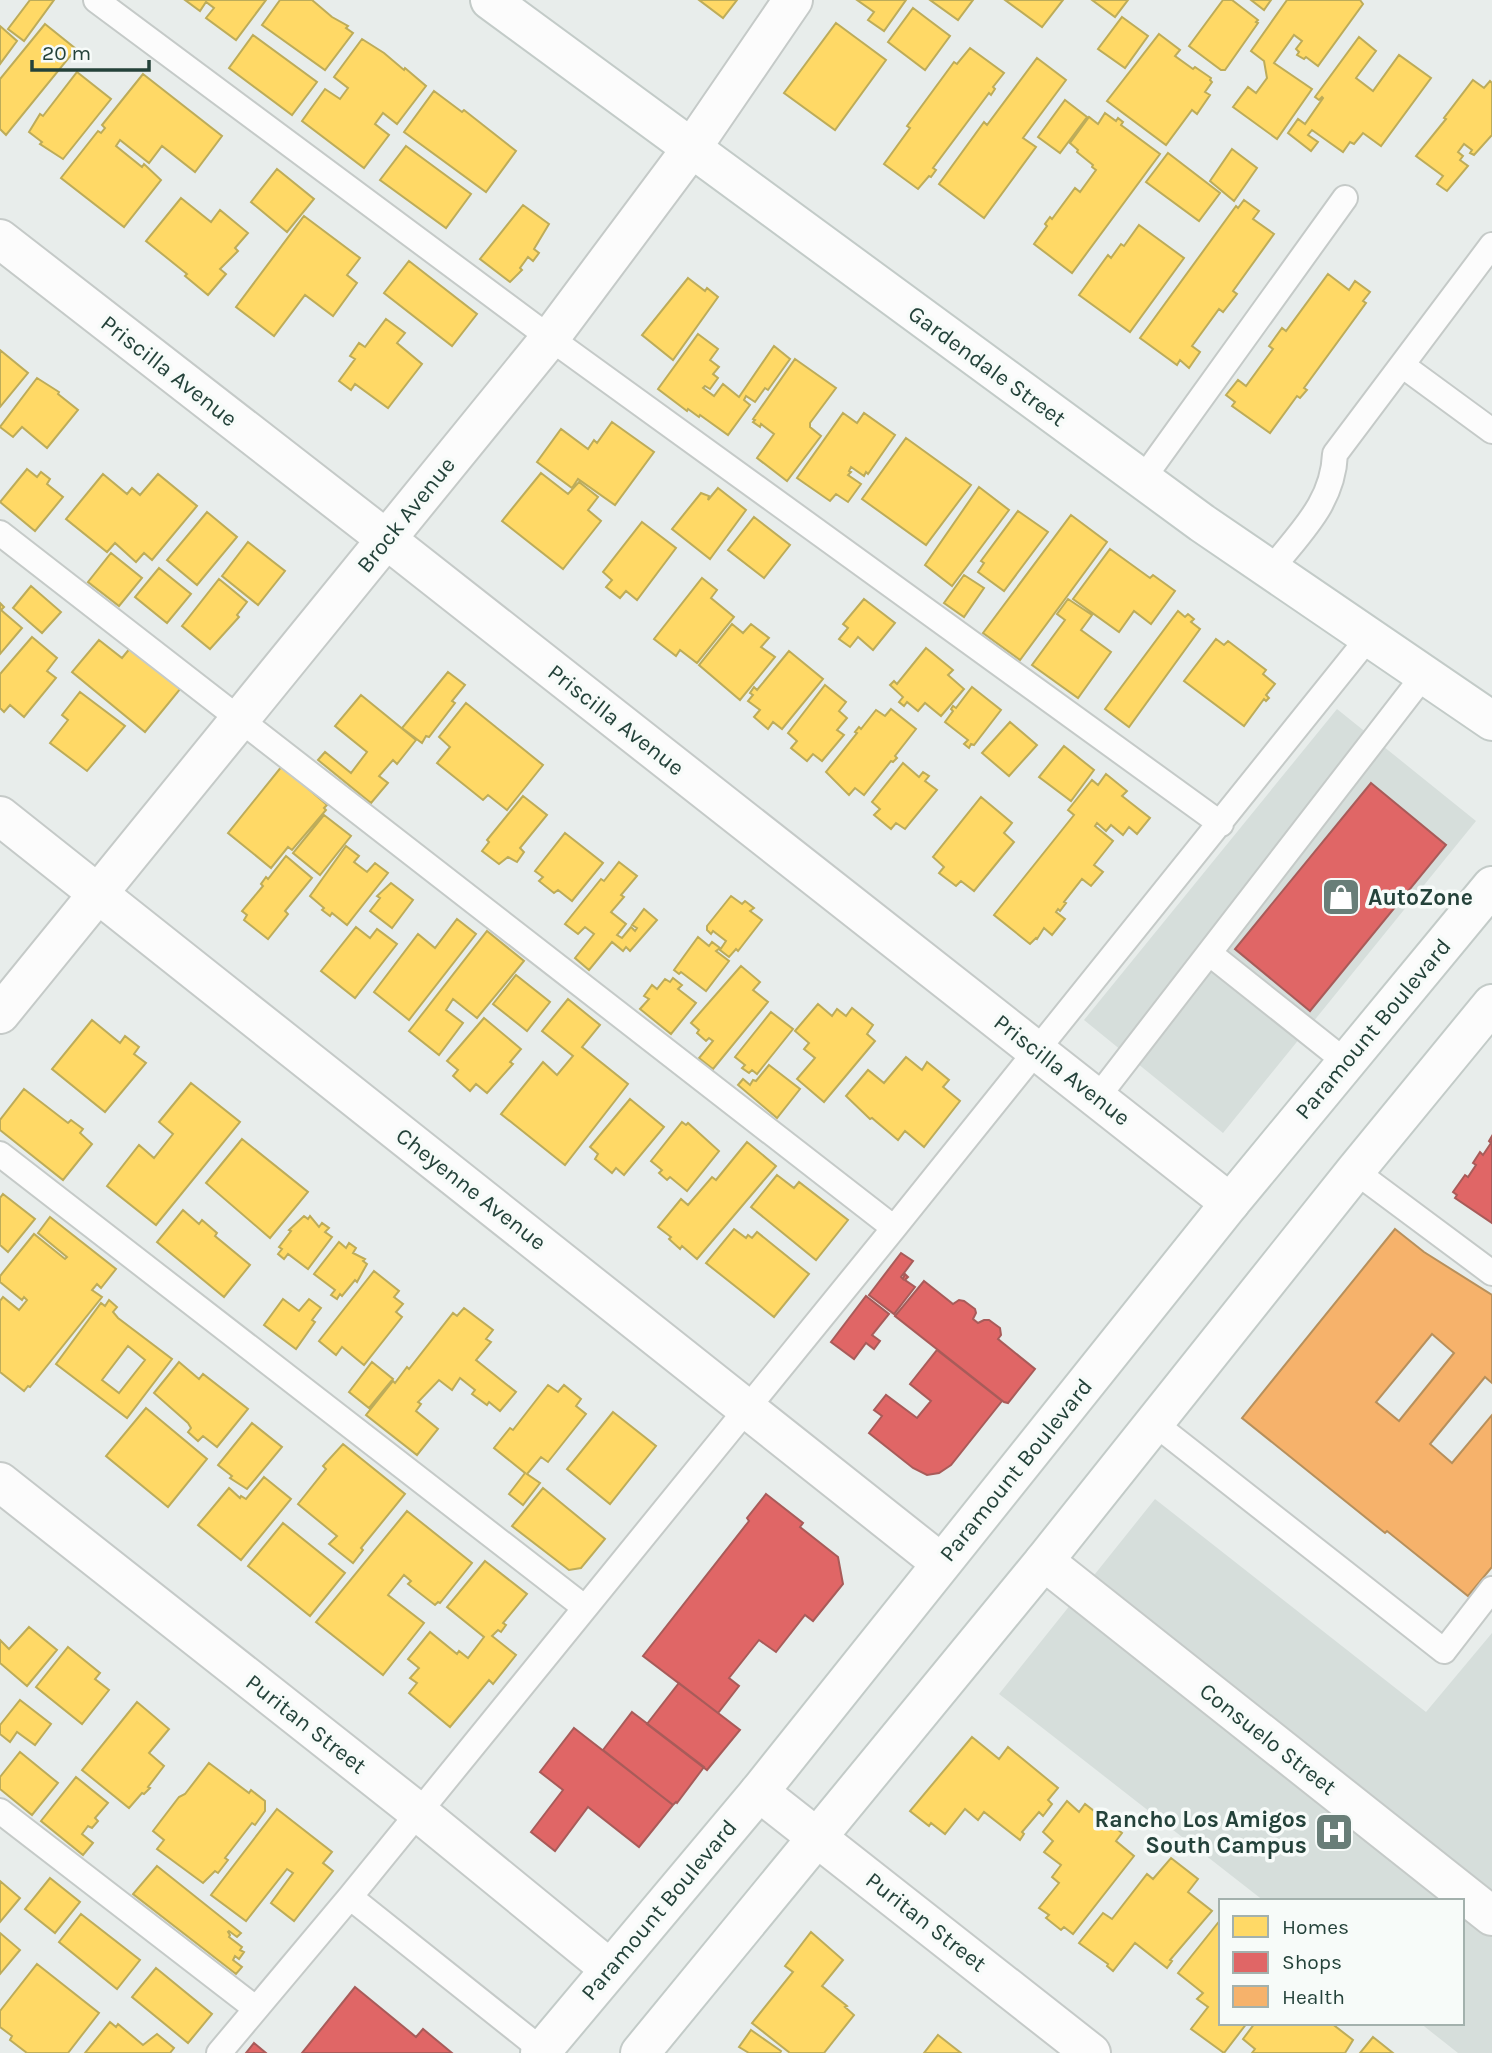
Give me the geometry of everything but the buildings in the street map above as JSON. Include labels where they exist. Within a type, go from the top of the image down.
[{"type":"street","name":"Gardendale Street","points":[[490,0],[1142,480],[1270,571],[1492,721]]},
{"type":"street","name":"Brock Avenue","points":[[0,1014],[550,338],[691,149],[793,0]]},
{"type":"street","name":"Priscilla Avenue","points":[[0,239],[1230,1203]]},
{"type":"street","name":"Cheyenne Avenue","points":[[0,816],[941,1563]]},
{"type":"street","name":"Paramount Boulevard","points":[[541,2051],[759,1792],[1230,1203],[1492,886]]},
{"type":"street","points":[[640,2053],[1044,1562],[1355,1171],[1492,1004]]},
{"type":"street","name":"Puritan Street","points":[[0,1482],[418,1812],[610,1969]]},
{"type":"street","name":"Consuelo Street","points":[[1044,1562],[1492,1916]]},
{"type":"street","name":"Puritan Street","points":[[759,1792],[1091,2053]]},
{"type":"lane","points":[[96,0],[550,338],[1221,824]]},
{"type":"lane","points":[[1142,480],[1345,198]]},
{"type":"lane","points":[[1270,571],[1324,503],[1333,480],[1335,454],[1492,245]]},
{"type":"lane","points":[[1402,365],[1492,430]]},
{"type":"lane","points":[[0,533],[894,1228]]},
{"type":"lane","points":[[219,2053],[350,1897],[894,1228],[1221,824],[1368,637]]},
{"type":"lane","points":[[1097,1098],[1424,675]]},
{"type":"lane","points":[[1209,953],[1346,1062]]},
{"type":"lane","points":[[0,1154],[584,1607]]},
{"type":"lane","points":[[1355,1171],[1492,1273]]},
{"type":"lane","points":[[1154,1423],[1444,1651],[1492,1589]]},
{"type":"lane","points":[[0,1811],[256,2008]]},
{"type":"lane","points":[[350,1897],[541,2051]]},
{"type":"shaded area","points":[[1337,709],[1476,821],[1223,1133],[1084,1020]]},
{"type":"shaded area","name":"Rancho Los Amigos South Campus","points":[[1155,1499],[1426,1712],[1492,1633],[1492,2053],[1458,2053],[1423,2025],[1464,2025],[1464,1899],[1261,1899],[999,1694]]},
{"type":"place","name":"AutoZone","points":[[1341,897]]},
{"type":"place","name":"Rancho Los Amigos South Campus","points":[[1334,1832]]}]
